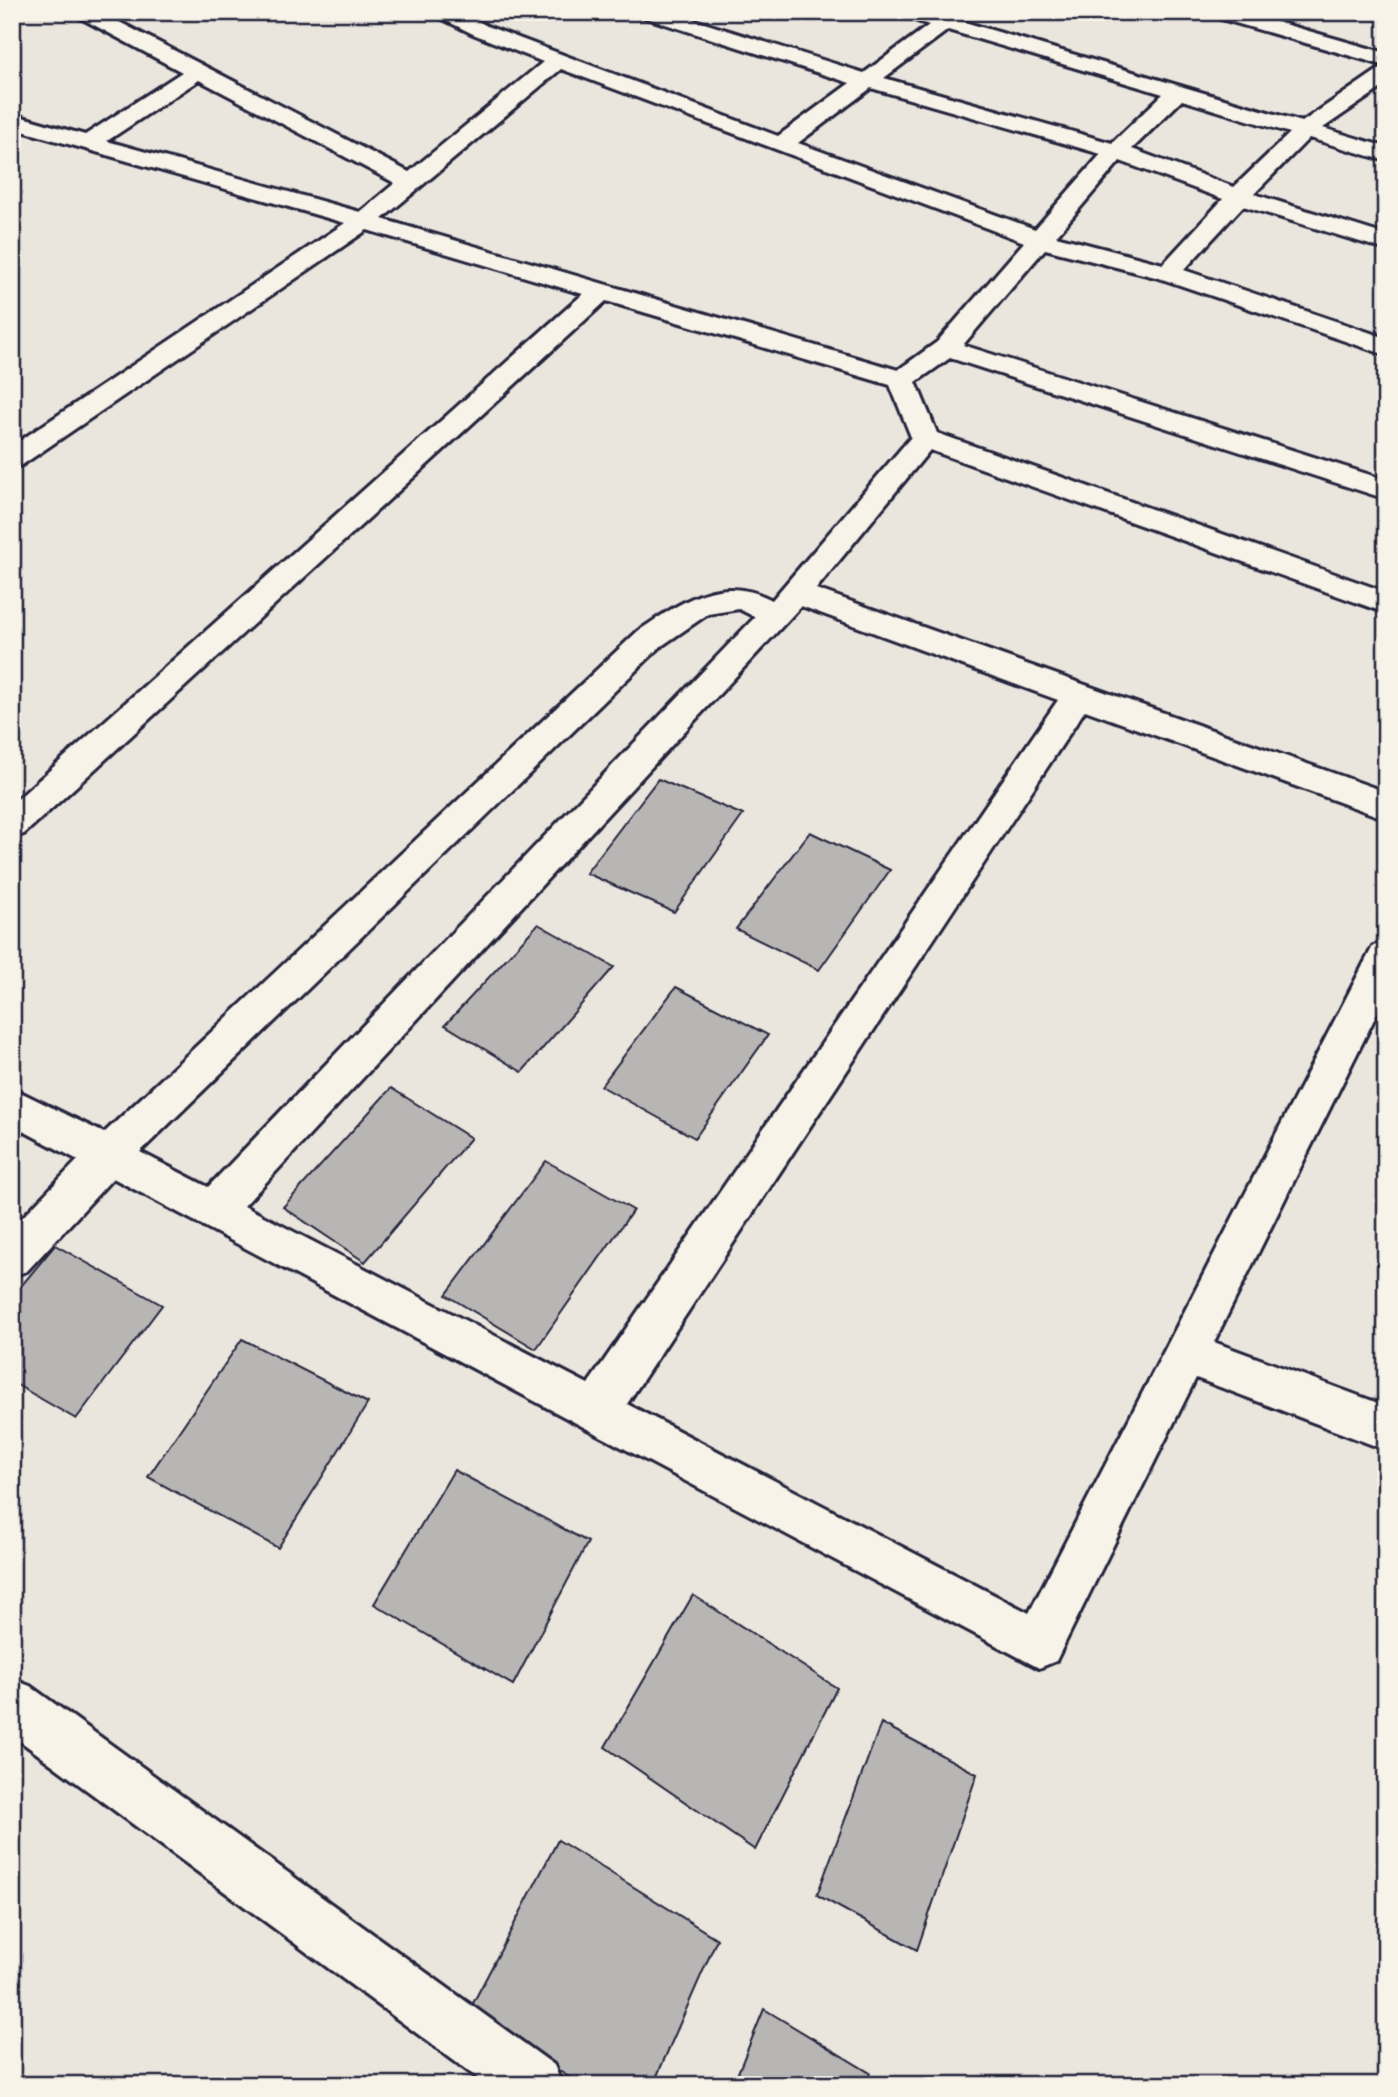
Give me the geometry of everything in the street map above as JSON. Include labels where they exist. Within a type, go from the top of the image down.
[{"type":"street","points":[[444,12],[480,30],[1041,240],[1168,273],[1386,347]]},
{"type":"street","points":[[647,12],[865,80],[1116,150],[1238,197],[1386,243]]},
{"type":"street","points":[[909,12],[952,18],[1178,92],[1386,154]]},
{"type":"street","points":[[1218,12],[1260,18],[1386,60]]},
{"type":"street","points":[[100,15],[198,71],[411,182]]},
{"type":"street","points":[[782,144],[952,18]]},
{"type":"street","points":[[12,460],[364,221],[559,60]]},
{"type":"street","points":[[88,143],[198,71]]},
{"type":"street","points":[[1168,273],[1304,131],[1386,75]]},
{"type":"street","points":[[902,380],[946,348],[1116,150],[1178,92]]},
{"type":"street","points":[[12,121],[364,221],[902,380]]},
{"type":"street","points":[[12,825],[601,291]]},
{"type":"street","points":[[946,348],[1386,490]]},
{"type":"street","points":[[902,380],[925,438],[1386,603]]},
{"type":"street","points":[[213,1210],[785,604],[925,438]]},
{"type":"street","points":[[12,1257],[108,1156],[649,639],[700,605],[743,598],[785,604],[1078,695],[1386,806]]},
{"type":"street","points":[[596,1412],[1078,695]]},
{"type":"street","points":[[12,1105],[1039,1644],[1386,957]]},
{"type":"street","points":[[1186,1353],[1386,1428]]},
{"type":"street","points":[[12,1704],[534,2085]]},
{"type":"building","points":[[658,779],[743,815],[674,912],[586,873]]},
{"type":"building","points":[[810,832],[890,870],[819,970],[736,929]]},
{"type":"building","points":[[538,924],[614,967],[522,1072],[445,1025]]},
{"type":"building","points":[[676,987],[768,1035],[695,1138],[601,1086]]},
{"type":"building","points":[[391,1088],[471,1138],[365,1262],[283,1207]]},
{"type":"building","points":[[546,1161],[633,1210],[536,1349],[446,1295]]},
{"type":"building","points":[[55,1245],[162,1305],[76,1419],[12,1382],[12,1297]]},
{"type":"building","points":[[242,1339],[368,1403],[278,1548],[148,1477]]},
{"type":"building","points":[[454,1470],[588,1542],[513,1685],[374,1604]]},
{"type":"building","points":[[693,1595],[837,1688],[755,1850],[605,1747]]},
{"type":"building","points":[[881,1723],[977,1774],[917,1950],[817,1895]]},
{"type":"building","points":[[558,1840],[717,1939],[653,2085],[580,2085],[470,2009]]},
{"type":"building","points":[[764,2009],[870,2073],[865,2085],[733,2085]]}]
